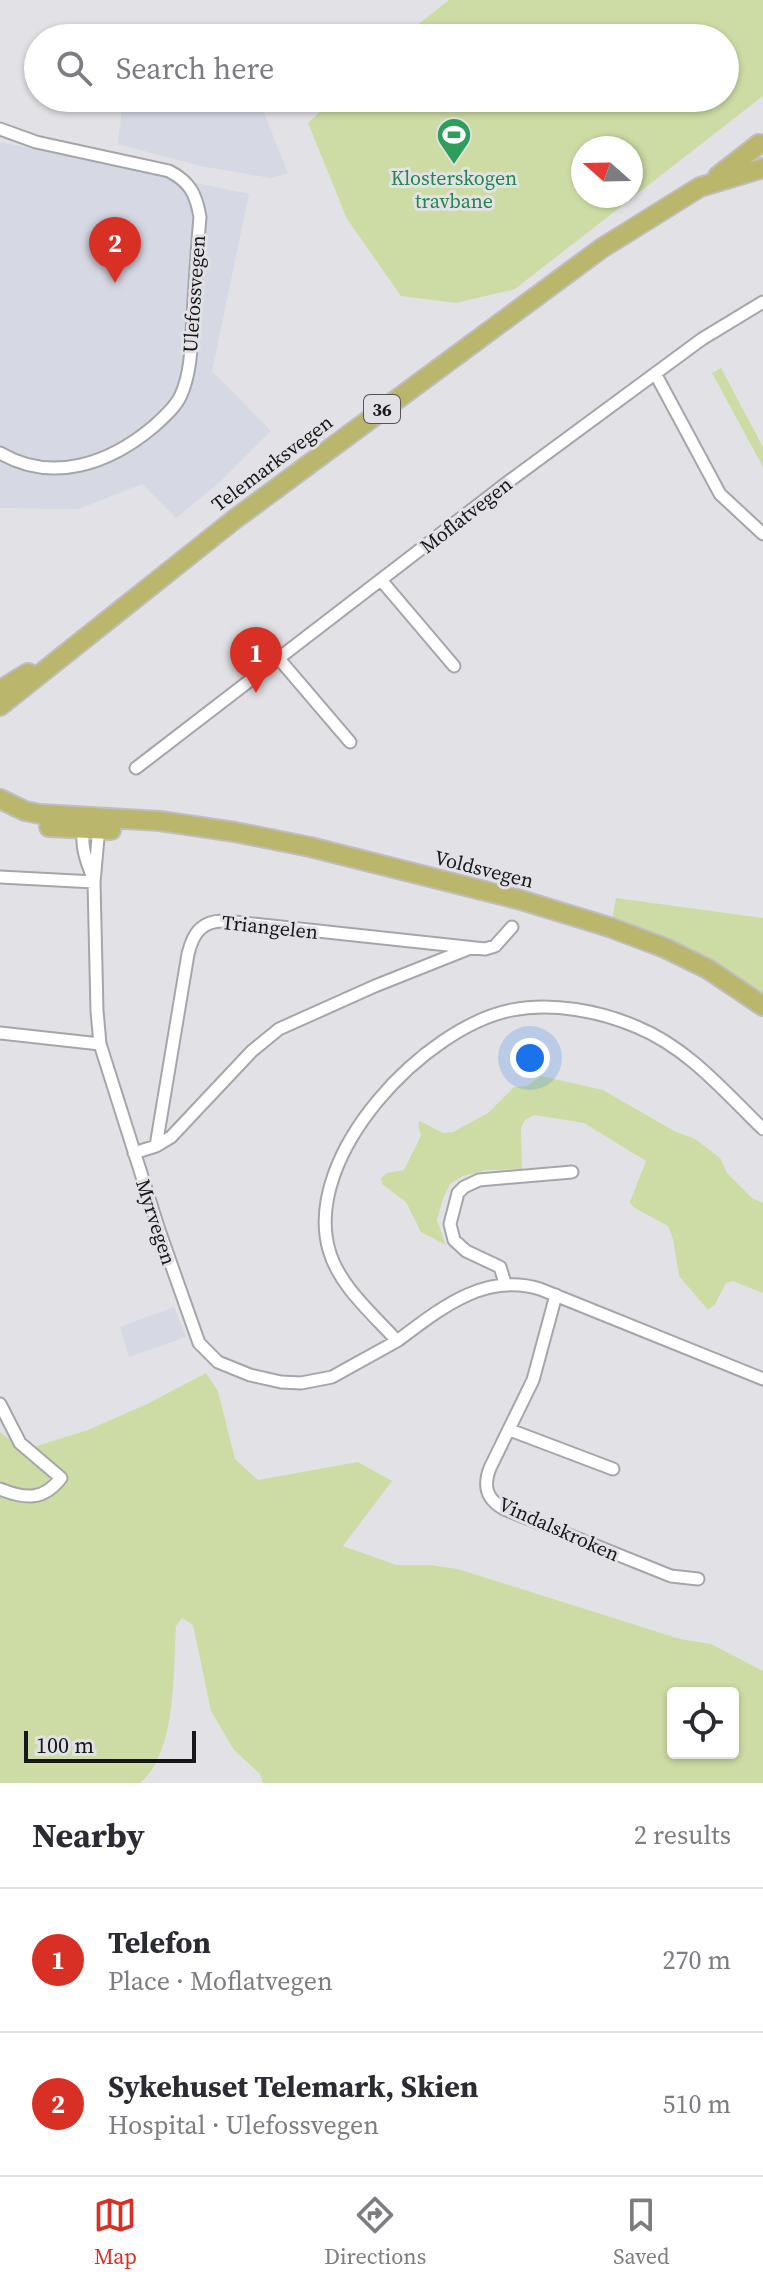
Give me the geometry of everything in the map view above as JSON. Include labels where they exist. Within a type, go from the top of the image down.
[{"type":"highway","name":"Telemarksvegen","points":[[0,706],[235,519],[561,277],[663,208],[706,185],[762,143]]},
{"type":"highway","name":"Telemarksvegen","points":[[706,185],[763,168]]},
{"type":"highway","name":"Telemarksvegen","points":[[0,690],[69,649]]},
{"type":"highway","name":"Voldsvegen","points":[[0,799],[25,811],[89,827]]},
{"type":"highway","name":"Voldsvegen","points":[[0,813],[33,824],[89,827],[160,821],[310,847],[597,923],[685,957],[731,983],[763,1006]]},
{"type":"street","name":"Ulefossvegen","points":[[0,129],[36,142],[169,171],[191,187],[197,197],[200,217],[190,360],[180,397],[166,415],[128,446],[95,463],[68,467],[36,466],[0,453]]},
{"type":"street","name":"Moflatvegen","points":[[136,768],[508,482],[702,339],[763,302]]},
{"type":"street","points":[[656,375],[720,494],[763,534]]},
{"type":"street","points":[[381,580],[454,666]]},
{"type":"street","points":[[280,660],[350,742]]},
{"type":"street","name":"Myrvegen","points":[[89,827],[86,861],[94,882],[100,1044],[194,1334],[202,1348],[218,1362],[264,1380],[291,1383],[317,1381],[349,1369],[397,1341],[456,1299],[505,1283]]},
{"type":"street","points":[[0,877],[94,882]]},
{"type":"street","name":"Triangelen","points":[[156,1146],[188,954],[193,936],[203,925],[217,921],[236,922],[485,949],[495,946],[512,927]]},
{"type":"street","name":"Triangelen","points":[[134,1153],[171,1137],[252,1051],[279,1029],[469,948]]},
{"type":"street","points":[[397,1341],[357,1297],[333,1264],[325,1232],[328,1198],[346,1149],[371,1111],[414,1064],[462,1030],[499,1014],[529,1008],[580,1011],[626,1022],[677,1049],[763,1129]]},
{"type":"street","points":[[0,1033],[100,1044]]},
{"type":"street","points":[[572,1172],[479,1180],[464,1187],[458,1193],[450,1224],[454,1240],[466,1251],[500,1267],[505,1283],[528,1285],[556,1295],[763,1379]]},
{"type":"street","name":"Vindalskroken","points":[[556,1295],[533,1380],[486,1480],[486,1491],[498,1505],[654,1570],[678,1578],[698,1579]]},
{"type":"street","points":[[0,1404],[20,1443],[61,1478],[49,1491],[35,1497],[0,1489]]},
{"type":"street","points":[[510,1430],[613,1469]]},
{"type":"shaded area","points":[[121,112],[264,112],[288,173],[271,178],[200,166],[118,144]]},
{"type":"shaded area","points":[[0,142],[249,194],[212,371],[271,431],[221,481],[176,518],[142,484],[79,509],[0,508]]},
{"type":"shaded area","points":[[174,1307],[186,1337],[129,1357],[120,1327]]},
{"type":"green space","name":"Klosterskogen travbane","points":[[449,0],[763,0],[763,96],[643,189],[643,136],[571,136],[571,208],[619,208],[515,289],[456,303],[401,296],[347,219],[308,123],[320,112],[739,112],[739,24],[419,24]]},
{"type":"green space","points":[[721,368],[763,447],[763,467],[712,373]]},
{"type":"green space","points":[[616,898],[763,918],[763,1016],[709,979],[610,933]]},
{"type":"green space","points":[[541,1076],[603,1090],[674,1131],[695,1139],[720,1158],[727,1173],[752,1198],[763,1203],[763,1293],[733,1281],[726,1283],[715,1304],[708,1310],[679,1276],[668,1226],[633,1207],[630,1202],[646,1161],[584,1123],[534,1115],[525,1120],[521,1128],[522,1169],[487,1170],[463,1176],[450,1184],[437,1220],[446,1245],[421,1232],[406,1202],[382,1184],[381,1178],[387,1173],[404,1170],[421,1136],[420,1121],[443,1133],[453,1132],[488,1113],[514,1087],[527,1086]]},
{"type":"green space","points":[[206,1373],[218,1391],[235,1459],[258,1480],[358,1462],[392,1481],[343,1546],[396,1565],[458,1569],[680,1639],[711,1644],[763,1671],[763,1783],[263,1783],[260,1774],[234,1750],[211,1711],[193,1625],[182,1618],[176,1626],[167,1732],[152,1769],[140,1783],[0,1783],[0,1432],[24,1450],[88,1430]]},
{"type":"place","name":"Klosterskogen travbane","points":[[454,166]]},
{"type":"place","name":"Sykehuset Telemark, Skien","points":[[115,283]]},
{"type":"place","name":"Telefon","points":[[256,693]]}]
